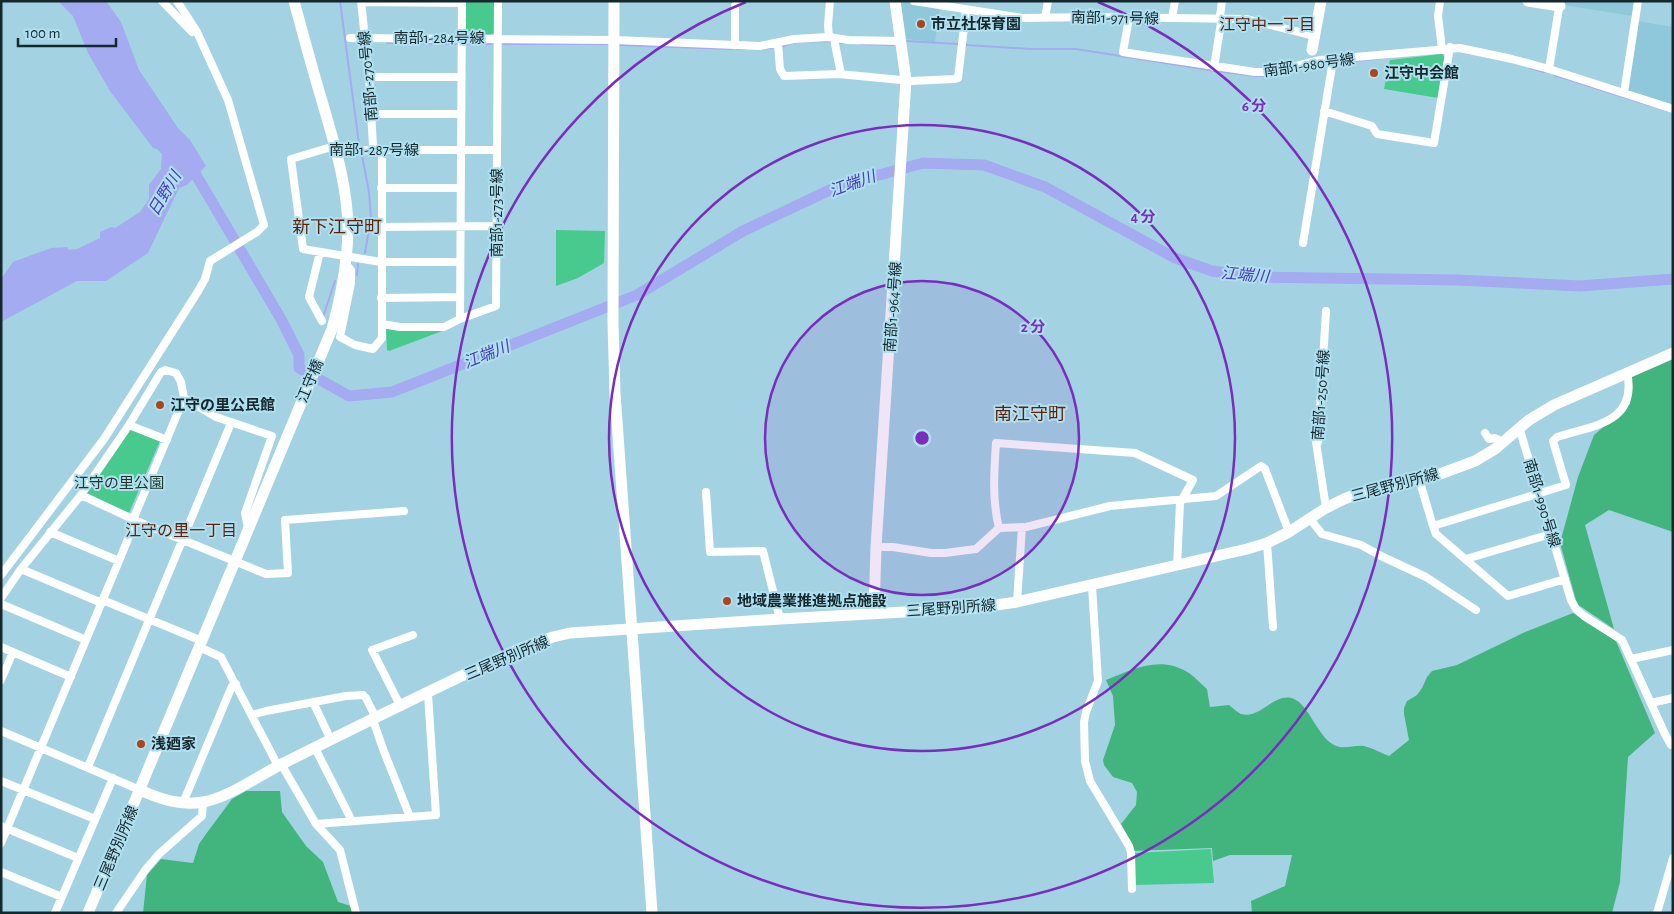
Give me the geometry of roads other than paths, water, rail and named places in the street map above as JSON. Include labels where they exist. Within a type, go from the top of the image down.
[{"type":"street","points":[[162,1],[202,43]]},
{"type":"street","points":[[1,575],[108,433],[197,293],[205,279],[210,261],[257,232],[264,225],[228,100],[211,59],[197,32],[177,1]]},
{"type":"street","name":"江守橋","points":[[140,790],[326,342],[341,298],[348,229],[346,203],[336,149],[294,1]]},
{"type":"street","name":"南部1-273号線","points":[[382,324],[400,327],[444,327],[496,306],[498,1]]},
{"type":"street","points":[[614,1],[609,151],[615,393],[652,913]]},
{"type":"street","points":[[735,45],[735,6],[738,1]]},
{"type":"street","points":[[830,1],[828,25],[841,74]]},
{"type":"street","name":"南部1-964号線","points":[[874,613],[876,547],[900,197],[906,80],[895,1]]},
{"type":"street","name":"南部1-971号線","points":[[914,1],[1022,18],[1246,19],[1314,36]]},
{"type":"street","points":[[1046,18],[1048,1]]},
{"type":"street","points":[[1172,18],[1174,1]]},
{"type":"street","points":[[1214,66],[1221,23],[1222,1]]},
{"type":"street","points":[[1309,62],[1321,1]]},
{"type":"street","points":[[1324,111],[1372,126],[1377,134],[1434,143],[1446,48],[1438,16],[1440,1]]},
{"type":"street","points":[[1528,1],[1560,4],[1549,69]]},
{"type":"street","points":[[1624,93],[1638,1]]},
{"type":"street","points":[[361,2],[462,2],[460,319]]},
{"type":"street","name":"南部1-270号線","points":[[331,329],[355,345],[373,349],[382,338],[382,153],[374,146],[361,2]]},
{"type":"street","points":[[778,43],[780,69],[784,76],[841,74],[911,81],[958,78],[966,10]]},
{"type":"street","name":"南部1-980号線","points":[[1129,18],[1123,52],[1254,72],[1273,72],[1309,62],[1460,48],[1549,69],[1673,109]]},
{"type":"street","name":"南部1-284号線","points":[[350,38],[614,40],[760,46],[794,40],[831,38],[900,41]]},
{"type":"street","points":[[1302,243],[1333,60]]},
{"type":"street","points":[[369,77],[461,77]]},
{"type":"street","points":[[372,114],[461,114]]},
{"type":"street","name":"南部1-287号線","points":[[460,262],[346,260],[302,249],[291,159],[328,148],[343,151],[497,150]]},
{"type":"street","points":[[382,188],[460,188]]},
{"type":"street","points":[[382,227],[497,226]]},
{"type":"street","points":[[320,252],[309,297],[331,329]]},
{"type":"street","points":[[381,298],[460,297]]},
{"type":"street","name":"南部1-250号線","points":[[1326,311],[1318,442],[1316,442],[1326,508]]},
{"type":"street","name":"三尾野別所線","points":[[88,913],[140,790],[158,798],[183,803],[203,802],[228,792],[505,656],[539,642],[570,633],[631,628],[975,608],[1018,602],[1092,586],[1247,549],[1267,543],[1289,532],[1326,508],[1360,493],[1454,469],[1487,454],[1538,414],[1561,401],[1673,353]]},
{"type":"street","points":[[1,598],[21,569],[81,495],[129,425],[161,372],[166,370],[176,373],[181,382],[184,398],[71,677],[24,789],[4,827],[1,843]]},
{"type":"street","points":[[1433,526],[1566,485],[1552,441],[1557,437],[1603,423],[1615,417],[1624,408],[1628,398],[1629,385],[1626,372]]},
{"type":"street","points":[[184,398],[216,417],[272,436],[245,513],[248,531]]},
{"type":"street","points":[[88,767],[231,423]]},
{"type":"street","points":[[129,425],[167,440]]},
{"type":"street","name":"南部1-990号線","points":[[1520,427],[1551,534],[1576,609],[1622,640],[1664,732],[1671,745],[1673,745]]},
{"type":"street","points":[[1487,454],[1486,434],[1489,439],[1495,438],[1503,442]]},
{"type":"street","points":[[999,528],[993,486],[996,443],[1136,453],[1193,480],[1181,500],[1177,566]]},
{"type":"street","points":[[876,547],[893,547],[932,553],[976,549],[999,528],[1022,527],[1110,506],[1216,496],[1261,466],[1265,469],[1289,532]]},
{"type":"street","points":[[1419,479],[1436,534],[1508,596],[1565,579]]},
{"type":"street","points":[[706,492],[710,552],[763,551],[780,618]]},
{"type":"street","points":[[81,495],[266,574],[288,573],[285,520],[404,511]]},
{"type":"street","points":[[1310,519],[1322,534],[1361,544],[1383,557],[1426,577],[1476,610]]},
{"type":"street","points":[[1018,602],[1022,527]]},
{"type":"street","points":[[50,532],[119,561]]},
{"type":"street","points":[[1466,560],[1551,534]]},
{"type":"street","points":[[1267,543],[1273,627]]},
{"type":"street","points":[[21,569],[97,601],[106,601],[149,619],[221,656],[276,762],[284,769],[316,824],[340,850],[356,913]]},
{"type":"street","points":[[1092,586],[1098,681],[1084,722],[1085,761],[1090,781],[1129,846],[1131,853],[1132,889]]},
{"type":"street","points":[[1,604],[86,640]]},
{"type":"street","points":[[401,706],[372,650],[414,635]]},
{"type":"street","points":[[1,647],[71,677]]},
{"type":"street","points":[[1632,659],[1673,650]]},
{"type":"street","points":[[1,680],[13,652]]},
{"type":"street","points":[[183,803],[232,686],[236,684]]},
{"type":"street","points":[[316,824],[436,815],[428,694]]},
{"type":"street","points":[[252,715],[266,710],[346,696],[363,695],[375,719],[383,749],[410,817]]},
{"type":"street","points":[[1651,703],[1673,698]]},
{"type":"street","points":[[313,702],[331,740]]},
{"type":"street","points":[[1,731],[140,790]]},
{"type":"street","points":[[315,748],[352,821]]},
{"type":"street","points":[[55,913],[113,778]]},
{"type":"street","points":[[1,780],[95,819]]},
{"type":"street","points":[[116,913],[146,869],[159,854],[202,816],[203,802]]},
{"type":"street","points":[[4,827],[78,858]]},
{"type":"street","points":[[1657,913],[1673,858]]},
{"type":"street","points":[[1,872],[62,898]]},
{"type":"water","name":"日野川","points":[[58,1],[106,1],[121,22],[139,70],[178,128],[190,140],[206,166],[187,185],[179,188],[148,253],[106,281],[77,281],[1,322],[1,279],[13,262],[51,248],[67,247],[69,250],[77,249],[100,238],[100,232],[111,227],[115,228],[140,212],[149,199],[149,185],[161,169],[162,154],[153,148],[110,91],[88,53],[73,16]]},
{"type":"waterway","points":[[340,1],[359,144]]},
{"type":"waterway","points":[[782,47],[798,42],[829,41],[832,43]]},
{"type":"waterway","points":[[906,41],[958,44]]},
{"type":"waterway","points":[[387,43],[456,44]]},
{"type":"waterway","points":[[839,43],[846,43]]},
{"type":"waterway","points":[[467,44],[492,44]]},
{"type":"waterway","points":[[501,44],[607,44]]},
{"type":"waterway","points":[[861,44],[893,45]]},
{"type":"waterway","points":[[619,45],[732,49]]},
{"type":"waterway","points":[[966,45],[1031,49],[1076,49],[1216,71],[1256,76],[1275,75]]},
{"type":"waterway","points":[[762,49],[775,47]]},
{"type":"waterway","points":[[737,49],[745,49]]},
{"type":"waterway","points":[[1337,63],[1393,57]]},
{"type":"waterway","points":[[1316,65],[1326,64]]},
{"type":"waterway","points":[[1530,68],[1544,72]]},
{"type":"waterway","points":[[1554,75],[1649,105]]},
{"type":"waterway","points":[[362,155],[369,192],[371,218],[365,253]]},
{"type":"waterway","name":"江端川","points":[[189,163],[281,319],[299,355],[299,368],[349,396],[392,392],[637,295],[743,231],[853,179],[879,175],[923,163],[984,165],[1045,187],[1175,258],[1212,271],[1259,277],[1457,280],[1580,286],[1673,279]]},
{"type":"waterway","points":[[357,275],[358,264]]},
{"type":"waterway","points":[[323,317],[335,281]]},
{"type":"place","name":"市立社保育園","points":[[921,24]]},
{"type":"place","name":"江守中会館","points":[[1374,73]]},
{"type":"place","name":"江守の里公民館","points":[[160,405]]},
{"type":"place","name":"地域農業推進拠点施設","points":[[727,601]]},
{"type":"place","name":"浅廼家","points":[[141,744]]},
{"type":"district","name":"江守中一丁目","points":[[1267,24]]},
{"type":"district","name":"新下江守町","points":[[337,227]]},
{"type":"district","name":"南江守町","points":[[1030,414]]},
{"type":"district","name":"江守の里一丁目","points":[[181,530]]},
{"type":"park label","name":"江守の里公園","points":[[119,483]]}]
